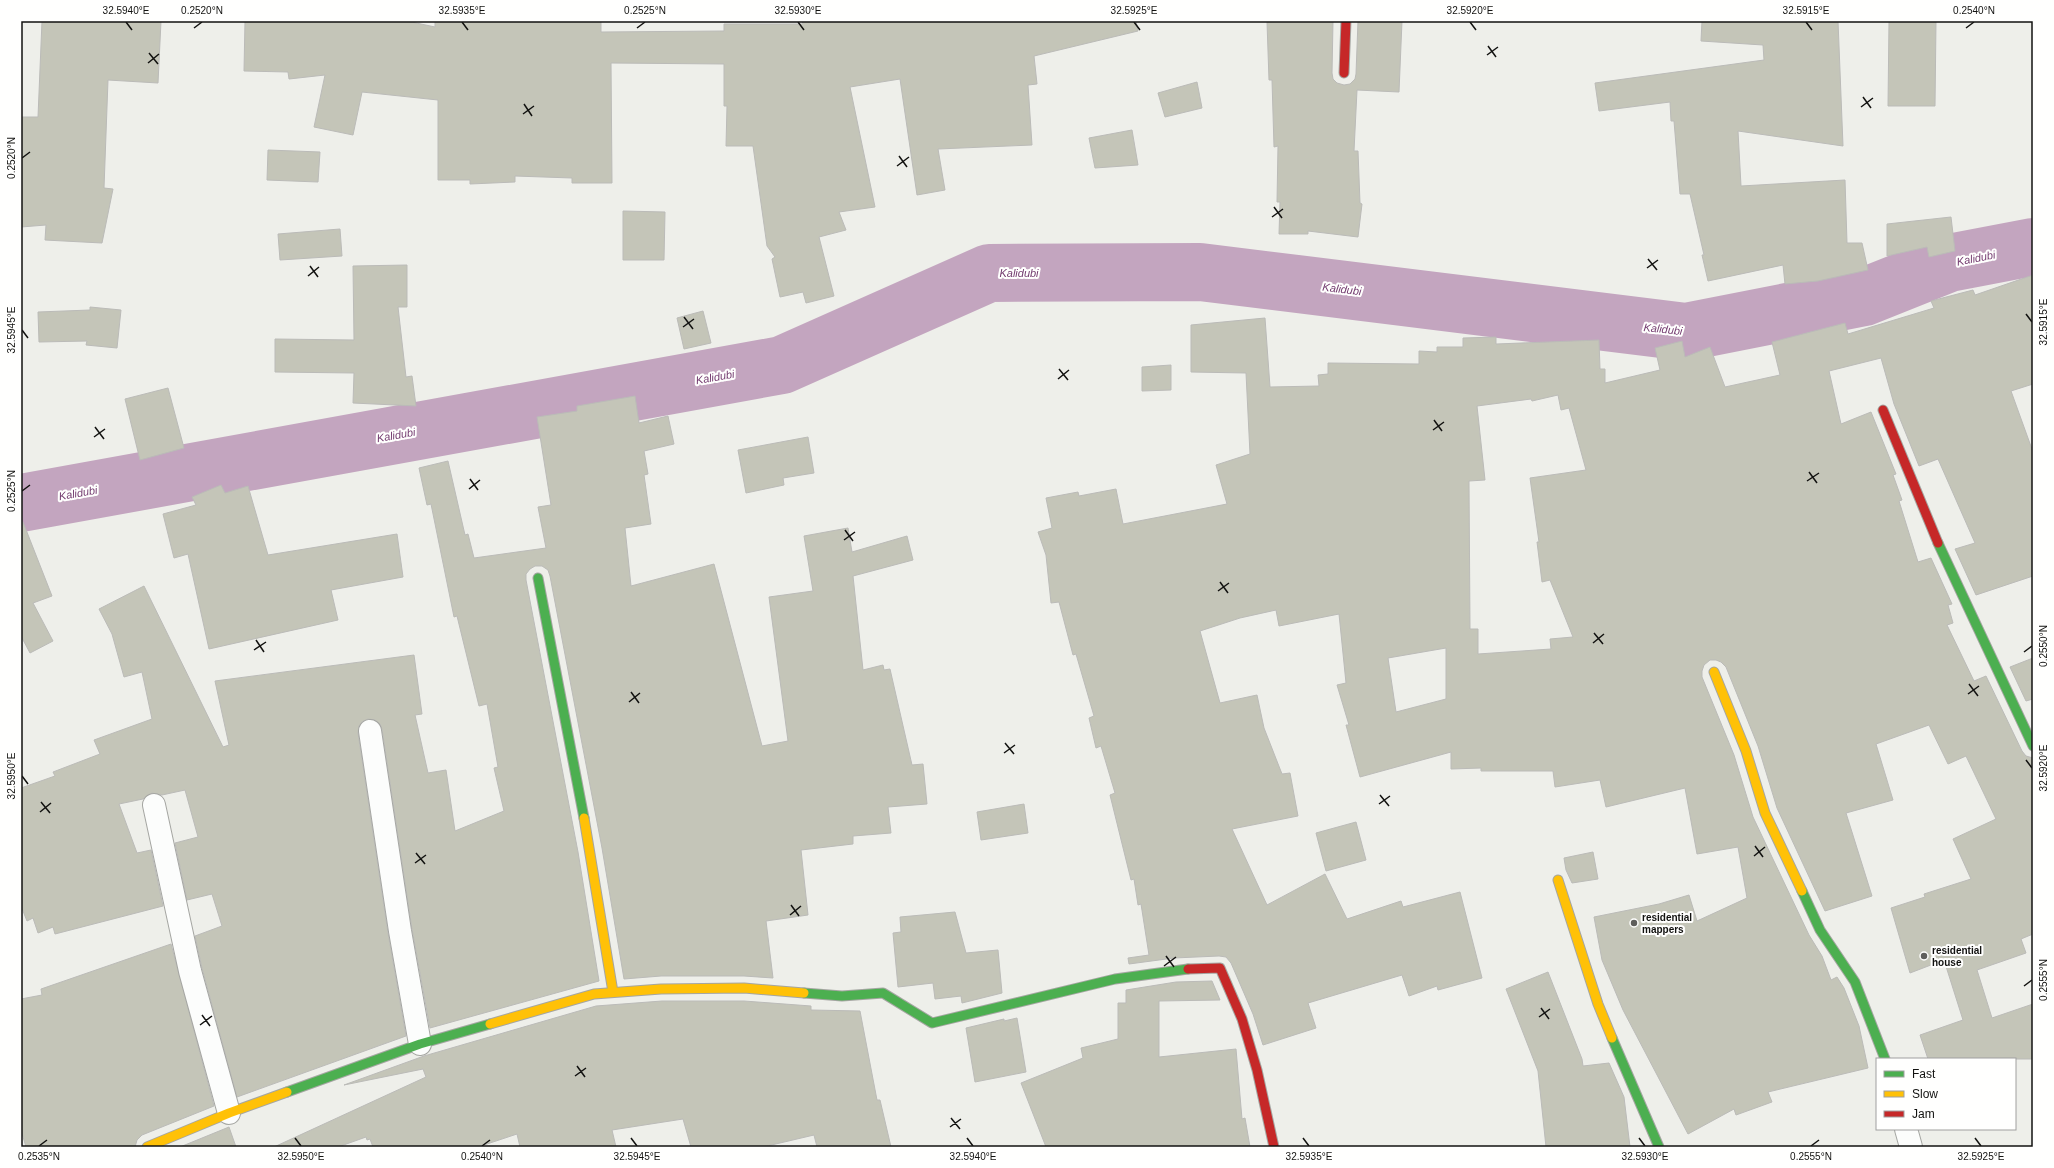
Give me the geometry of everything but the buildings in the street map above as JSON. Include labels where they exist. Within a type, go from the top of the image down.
[{"type":"street","points":[[1344,73],[1346,21]]},
{"type":"street","points":[[1884,410],[1934,535],[2033,746]]},
{"type":"street","points":[[538,578],[589,843],[613,992]]},
{"type":"street","points":[[1714,672],[1746,751],[1765,814],[1820,930],[1855,982],[1885,1058]]},
{"type":"street","points":[[370,731],[400,931],[420,1044]]},
{"type":"street","points":[[154,805],[190,971],[229,1113]]},
{"type":"street","points":[[1558,880],[1598,1004],[1659,1147]]},
{"type":"street","points":[[147,1147],[229,1113],[420,1044],[594,994],[613,992],[744,988],[842,996],[883,993],[932,1023],[1115,979],[1175,970],[1220,968],[1242,1019],[1257,1070],[1274,1147]]},
{"type":"street","points":[[1906,1130],[1911,1147]]},
{"type":"waterway","name":"Kalidubi","points":[[21,503],[782,365],[989,273],[1200,272],[1686,332],[1864,297],[1949,263],[2033,247]]},
{"type":"traffic: fast","points":[[1938,543],[2033,746]]},
{"type":"traffic: fast","points":[[538,578],[584,818]]},
{"type":"traffic: fast","points":[[1802,891],[1820,930],[1855,982],[1885,1058]]},
{"type":"traffic: fast","points":[[804,993],[842,996],[883,993],[932,1023],[1115,979],[1188,969]]},
{"type":"traffic: fast","points":[[287,1092],[420,1044],[490,1024]]},
{"type":"traffic: fast","points":[[1612,1038],[1659,1147]]},
{"type":"traffic: slow","points":[[1714,672],[1746,751],[1765,813],[1802,891]]},
{"type":"traffic: slow","points":[[584,818],[613,992]]},
{"type":"traffic: slow","points":[[1558,880],[1598,1004],[1612,1038]]},
{"type":"traffic: slow","points":[[490,1024],[594,994],[661,989],[744,988],[804,993]]},
{"type":"traffic: slow","points":[[147,1147],[229,1113],[287,1092]]},
{"type":"traffic: jam","points":[[1344,73],[1346,21]]},
{"type":"traffic: jam","points":[[1883,410],[1938,543]]},
{"type":"traffic: jam","points":[[1188,969],[1220,968],[1242,1019],[1257,1070],[1274,1147]]},
{"type":"place","name":"residential mappers","points":[[1634,923]]},
{"type":"place","name":"residential house","points":[[1924,956]]}]
